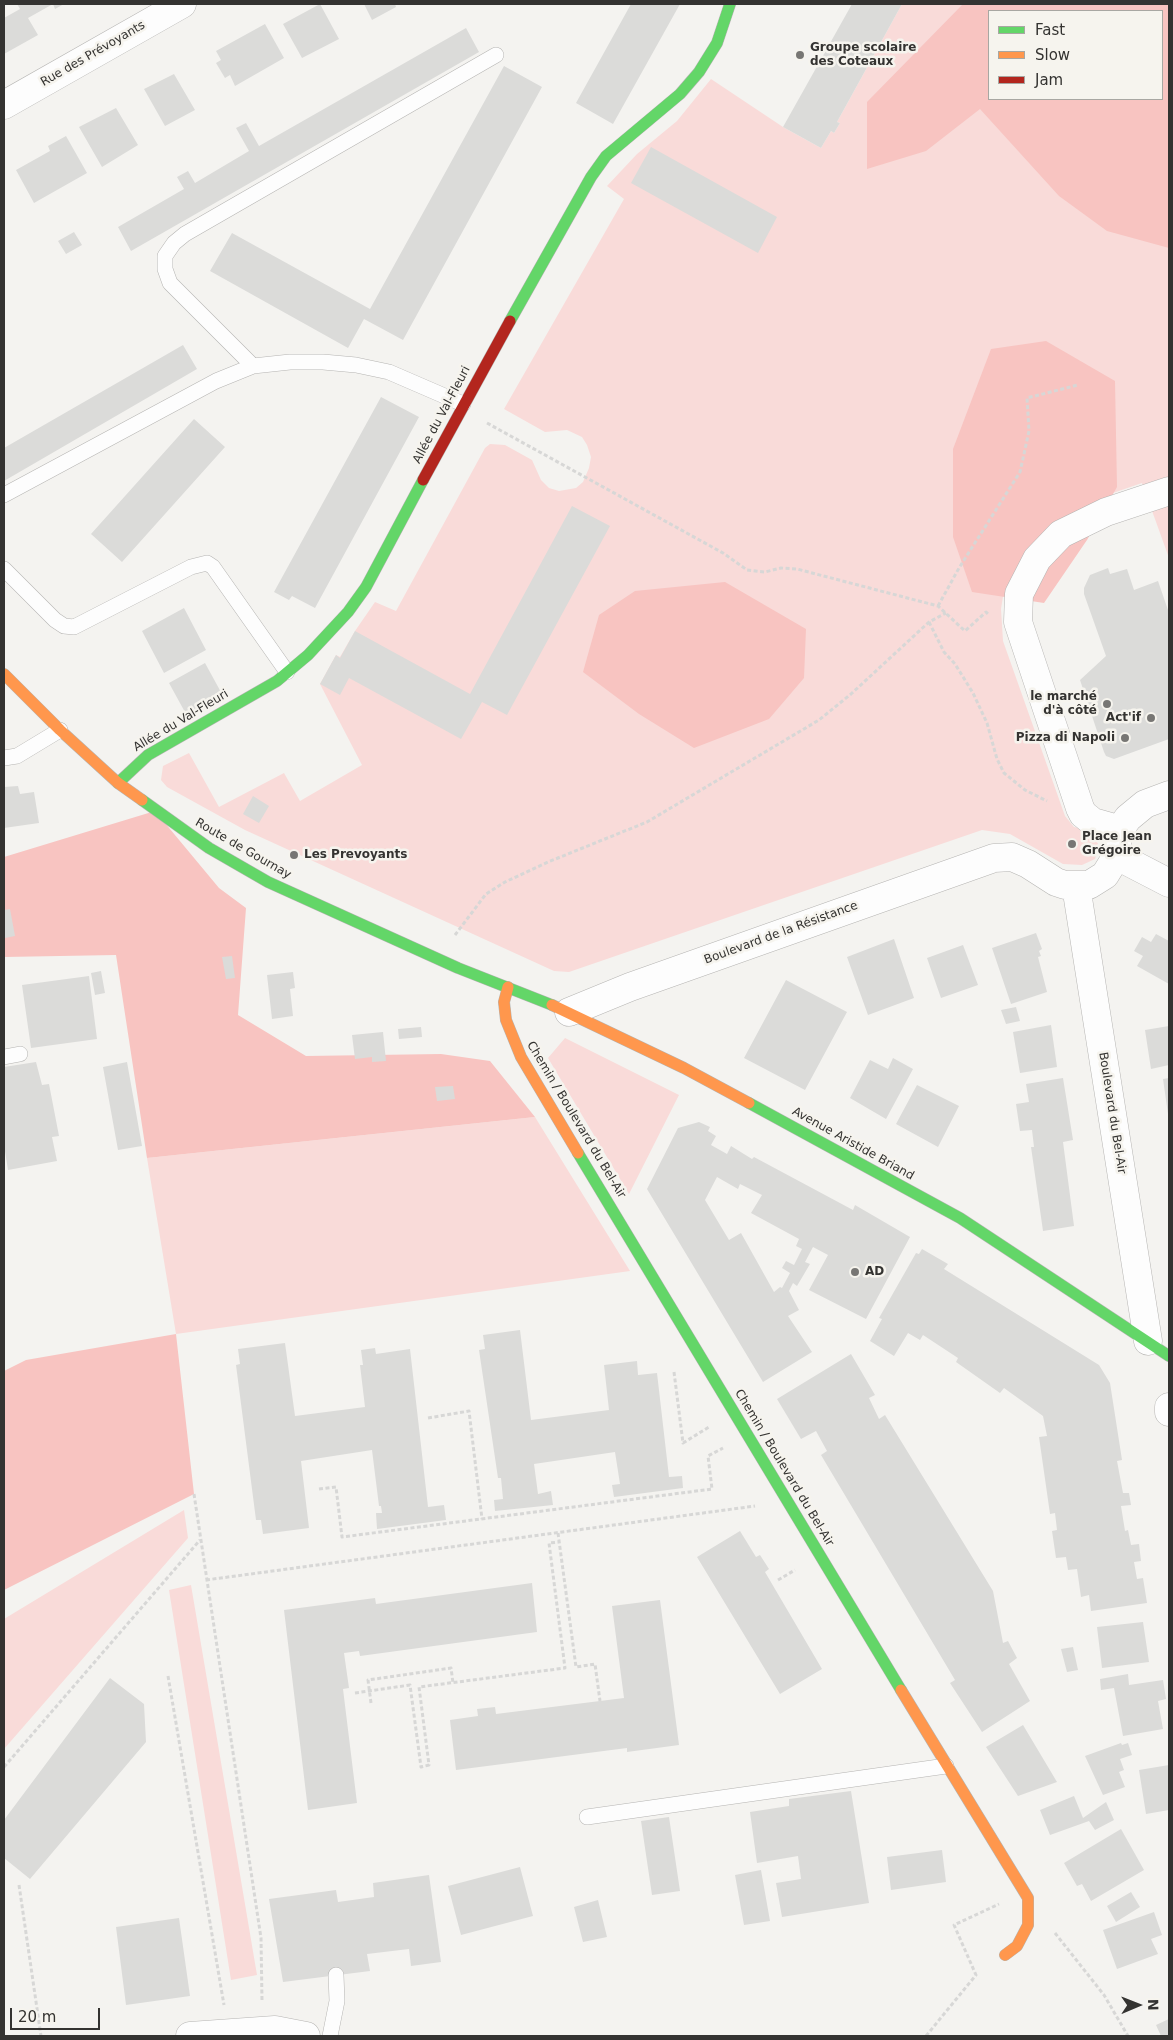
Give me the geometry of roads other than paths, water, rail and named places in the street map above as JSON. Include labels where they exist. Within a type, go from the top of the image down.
[{"type":"street","name":"Rue des Prévoyants","points":[[4,105],[182,4]]},
{"type":"street","name":"Allée du Val-Fleuri","points":[[118,783],[148,755],[276,681],[330,634],[366,587],[462,406],[591,177],[606,156],[680,94],[699,72],[717,42],[730,4]]},
{"type":"street","points":[[1169,491],[1106,512],[1061,534],[1037,559],[1019,594],[1018,622],[1083,814],[1093,822],[1114,828],[1118,844],[1169,883]]},
{"type":"street","name":"Route de Gournay","points":[[4,674],[60,730],[118,783],[209,848],[268,882],[458,968],[508,987]]},
{"type":"street","points":[[1076,886],[1089,885],[1099,879],[1109,869],[1125,821],[1157,799]]},
{"type":"street","name":"Boulevard de la Résistance","points":[[570,1012],[630,987],[994,858],[1012,857],[1028,864],[1056,882],[1076,886]]},
{"type":"street","name":"Boulevard du Bel-Air","points":[[1076,886],[1159,1348]]},
{"type":"street","name":"Avenue Aristide Briand","points":[[508,987],[570,1012],[684,1068],[960,1218],[1159,1348]]},
{"type":"street","name":"Chemin / Boulevard du Bel-Air","points":[[508,987],[504,1002],[506,1020],[521,1057],[946,1766],[1026,1894],[1028,1925],[1017,1946],[1005,1955]]},
{"type":"street","points":[[1169,1407],[1169,1412]]},
{"type":"street","points":[[190,2036],[275,2030],[306,2036]]},
{"type":"lane","points":[[253,366],[170,284],[165,269],[165,256],[174,243],[185,234],[496,55]]},
{"type":"lane","points":[[4,495],[216,381],[253,366],[315,362],[356,365],[403,377],[462,406]]},
{"type":"lane","points":[[4,569],[55,620],[64,626],[74,627],[191,567],[207,563],[213,567],[288,672]]},
{"type":"lane","points":[[4,758],[17,756],[60,730]]},
{"type":"lane","points":[[4,1057],[20,1054]]},
{"type":"lane","points":[[587,1817],[946,1766]]},
{"type":"lane","points":[[330,2036],[337,2000],[336,1975]]},
{"type":"place","name":"Groupe scolaire des Coteaux","points":[[800,55]]},
{"type":"place","name":"le marché d'à côté","points":[[1107,704]]},
{"type":"place","name":"Act'if","points":[[1151,718]]},
{"type":"place","name":"Pizza di Napoli","points":[[1125,738]]},
{"type":"place","name":"Place Jean Grégoire","points":[[1072,844]]},
{"type":"place","name":"Les Prevoyants","points":[[294,855]]},
{"type":"place","name":"AD","points":[[855,1272]]}]
